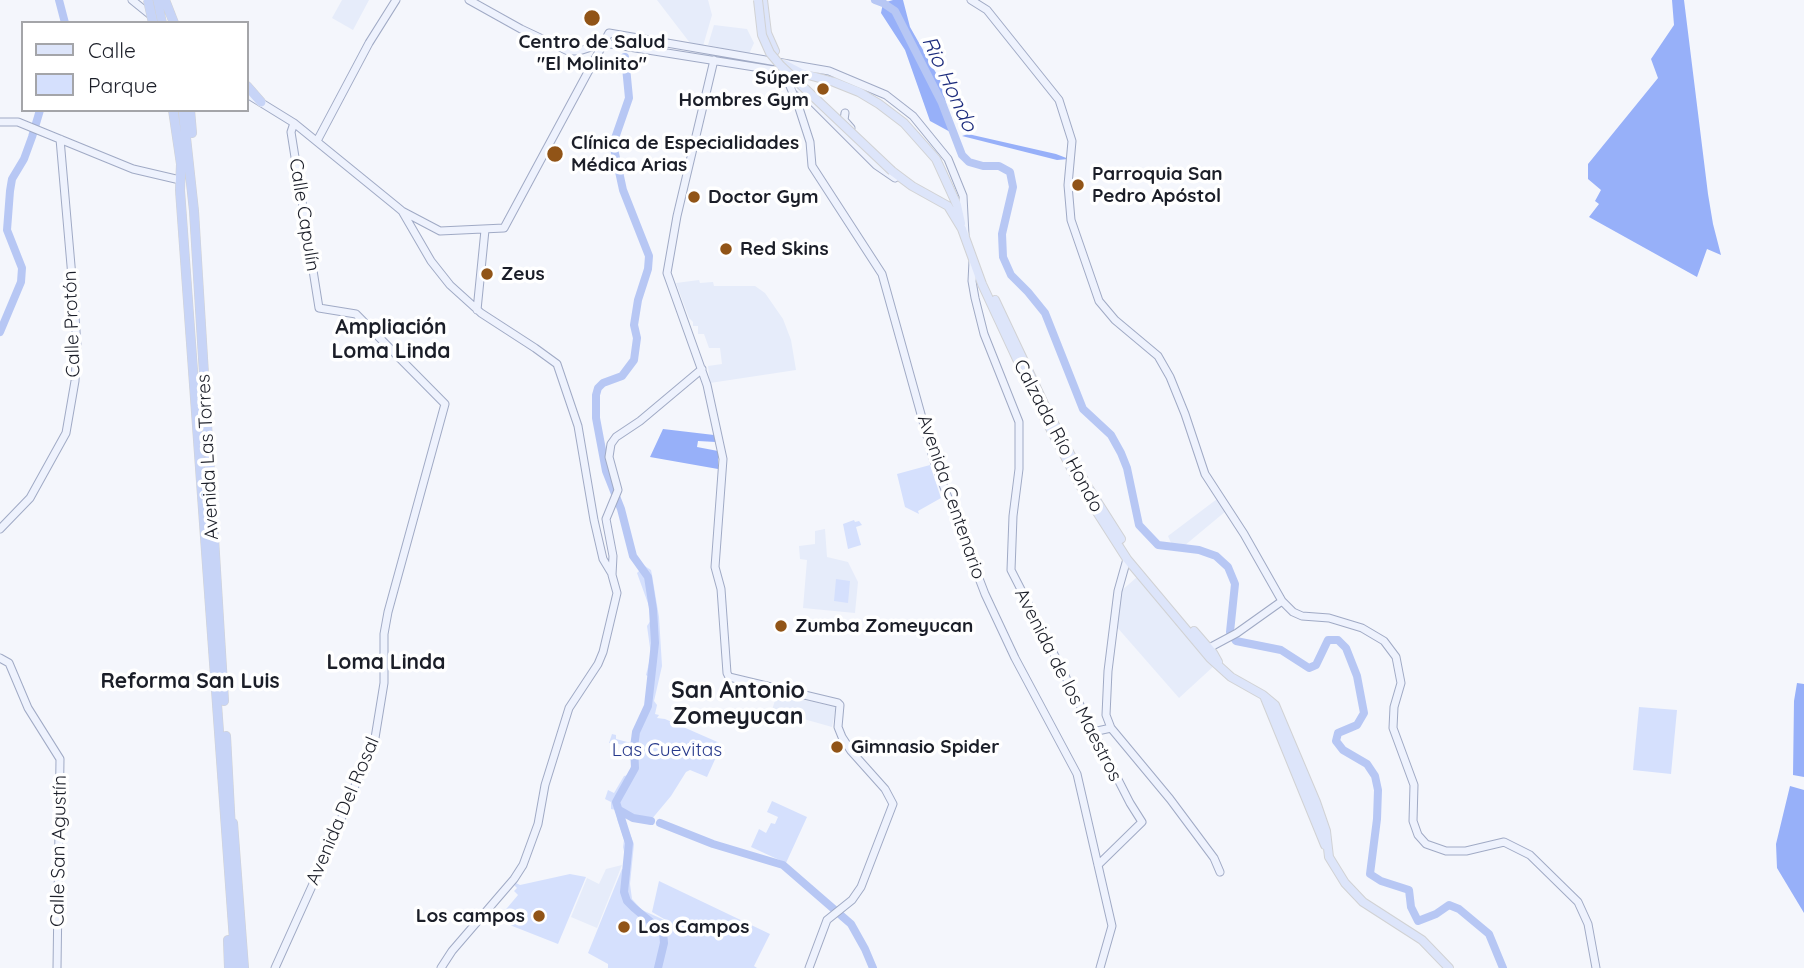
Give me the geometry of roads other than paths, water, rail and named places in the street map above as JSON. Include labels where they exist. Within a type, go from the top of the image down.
[{"type":"highway","points":[[148,0],[153,21]]},
{"type":"highway","points":[[160,2],[160,21]]},
{"type":"highway","points":[[160,2],[172,21]]},
{"type":"highway","points":[[248,87],[261,102]]},
{"type":"highway","name":"Avenida Las Torres","points":[[173,112],[181,163],[196,409],[192,436],[197,499],[203,511],[226,804]]},
{"type":"highway","name":"Avenida Las Torres","points":[[189,116],[197,191],[194,211],[226,804]]},
{"type":"highway","points":[[226,804],[236,968]]},
{"type":"highway","points":[[226,804],[220,822],[229,968]]},
{"type":"highway","points":[[226,804],[233,817],[243,968]]},
{"type":"highway","points":[[228,831],[243,968]]},
{"type":"main road","points":[[132,0],[158,21]]},
{"type":"main road","points":[[317,141],[369,43],[396,0]]},
{"type":"main road","points":[[469,0],[520,29],[568,51],[579,51],[604,43],[817,78],[877,106],[909,129]]},
{"type":"main road","points":[[760,0],[766,33],[783,72],[876,165],[912,186]]},
{"type":"main road","name":"Calzada Río Hondo","points":[[760,0],[762,35],[770,53],[780,66],[892,171],[912,186],[952,205],[1046,408],[1086,484],[1143,572],[1209,648],[1220,665],[1231,677],[1275,705],[1326,831],[1332,864],[1363,902],[1422,940],[1449,968]]},
{"type":"main road","points":[[971,0],[987,10],[1059,100],[1072,141],[1068,185],[1071,220],[1099,301],[1115,320],[1158,356],[1185,414],[1205,474],[1244,534],[1282,601],[1293,612],[1302,616],[1329,618],[1362,628],[1378,637],[1396,657],[1401,683],[1394,707],[1393,728],[1414,785],[1413,821],[1418,835],[1426,844],[1446,851],[1466,851],[1504,842],[1530,855],[1578,902],[1588,924],[1596,968]]},
{"type":"main road","points":[[248,95],[294,123],[402,211],[440,231],[485,230],[504,228],[609,33],[775,57],[829,71],[886,95],[913,116],[942,150],[956,175],[963,196],[964,233]]},
{"type":"main road","points":[[775,57],[791,69],[834,82],[879,104],[909,129],[936,159],[952,205],[963,196]]},
{"type":"main road","points":[[714,60],[675,225],[667,273],[702,369],[723,459],[715,567],[721,589],[727,673],[729,677],[834,701],[840,705],[838,724],[842,737],[885,789],[892,806],[861,887],[852,900],[827,920],[809,968]]},
{"type":"main road","name":"Avenida Centenario","points":[[783,72],[810,142],[812,166],[883,274],[934,461],[985,594],[1015,658],[1075,769],[1112,926],[1100,968]]},
{"type":"main road","points":[[842,132],[838,121],[845,113],[846,122],[912,186]]},
{"type":"main road","points":[[0,122],[18,122],[133,169],[180,180]]},
{"type":"main road","name":"Calle Capulín","points":[[294,123],[291,132],[319,308],[356,314],[445,404]]},
{"type":"main road","name":"Calle Protón","points":[[0,529],[30,498],[66,433],[75,381],[77,346],[60,139]]},
{"type":"main road","points":[[402,211],[431,261],[450,285],[477,310],[558,366],[578,426],[602,557],[617,588],[603,652],[569,708],[545,785],[538,824],[527,854],[514,879],[453,951],[442,968]]},
{"type":"main road","points":[[477,310],[485,230]]},
{"type":"main road","name":"Calzada Río Hondo","points":[[974,257],[982,284],[1042,413],[1081,487],[1127,559],[1210,658],[1220,665]]},
{"type":"main road","name":"Avenida de los Maestros","points":[[974,257],[972,273],[975,298],[988,343],[1019,422],[1019,469],[1013,516],[1011,570],[1129,803],[1142,822],[1098,865]]},
{"type":"main road","points":[[612,575],[613,556],[607,517],[618,490],[608,455],[613,440],[702,369]]},
{"type":"main road","name":"Avenida Del Rosal","points":[[275,968],[326,855],[374,738],[384,683],[386,623],[445,404]]},
{"type":"main road","points":[[1127,559],[1118,591],[1106,715],[1111,728],[1170,799],[1214,858],[1220,872]]},
{"type":"main road","points":[[1209,648],[1282,601]]},
{"type":"main road","name":"Calle San Agustín","points":[[0,658],[9,663],[28,708],[60,759],[57,968]]},
{"type":"main road","points":[[1093,732],[1111,728]]},
{"type":"waterway","points":[[59,0],[64,21]]},
{"type":"waterway","name":"Rio Hondo","points":[[875,0],[895,11],[942,103],[962,155],[969,162],[983,166],[999,166],[1010,172],[1013,187],[1002,234],[1003,257],[1011,275],[1045,313],[1083,409],[1111,435],[1121,453],[1127,468],[1139,525],[1158,545],[1199,550],[1216,556],[1228,567],[1235,584],[1230,632],[1236,641],[1281,650],[1309,668],[1316,665],[1328,640],[1338,640],[1346,648],[1357,676],[1364,713],[1357,725],[1338,733],[1336,741],[1343,750],[1367,764],[1375,776],[1378,790],[1377,819],[1370,874],[1381,881],[1409,890],[1411,907],[1418,921],[1449,905],[1459,909],[1489,934],[1503,968]]},
{"type":"waterway","points":[[625,57],[629,98],[613,144],[623,190],[649,256],[648,269],[638,300],[634,325],[637,338],[634,360],[622,376],[603,383],[598,388],[596,418],[606,471],[621,509],[633,556],[648,577],[653,609],[655,643],[648,706],[636,732],[635,768],[616,802],[629,843],[624,892],[627,901],[663,932],[664,943],[658,968]]},
{"type":"waterway","points":[[0,332],[21,282],[22,268],[7,230],[12,179],[24,159],[39,112]]},
{"type":"waterway","points":[[619,810],[633,818],[651,821]]},
{"type":"waterway","points":[[660,823],[713,844],[783,865],[851,924],[873,968]]},
{"type":"place","name":"Centro de Salud \"El Molinito\"","points":[[592,18]]},
{"type":"place","name":"Súper Hombres Gym","points":[[823,89]]},
{"type":"place","name":"Clínica de Especialidades Médica Arias","points":[[555,154]]},
{"type":"place","name":"Parroquia San Pedro Apóstol","points":[[1078,185]]},
{"type":"place","name":"Doctor Gym","points":[[694,197]]},
{"type":"place","name":"Red Skins","points":[[726,249]]},
{"type":"place","name":"Zeus","points":[[487,274]]},
{"type":"place","name":"Zumba Zomeyucan","points":[[781,626]]},
{"type":"place","name":"Gimnasio Spider","points":[[837,747]]},
{"type":"place","name":"Los campos","points":[[539,916]]},
{"type":"place","name":"Los Campos","points":[[624,927]]},
{"type":"district","name":"Ampliación Loma Linda","points":[[391,340]]},
{"type":"district","name":"Loma Linda","points":[[386,663]]},
{"type":"district","name":"Reforma San Luis","points":[[190,682]]},
{"type":"district","name":"San Antonio Zomeyucan","points":[[738,704]]},
{"type":"park label","name":"Las Cuevitas","points":[[667,750]]}]
